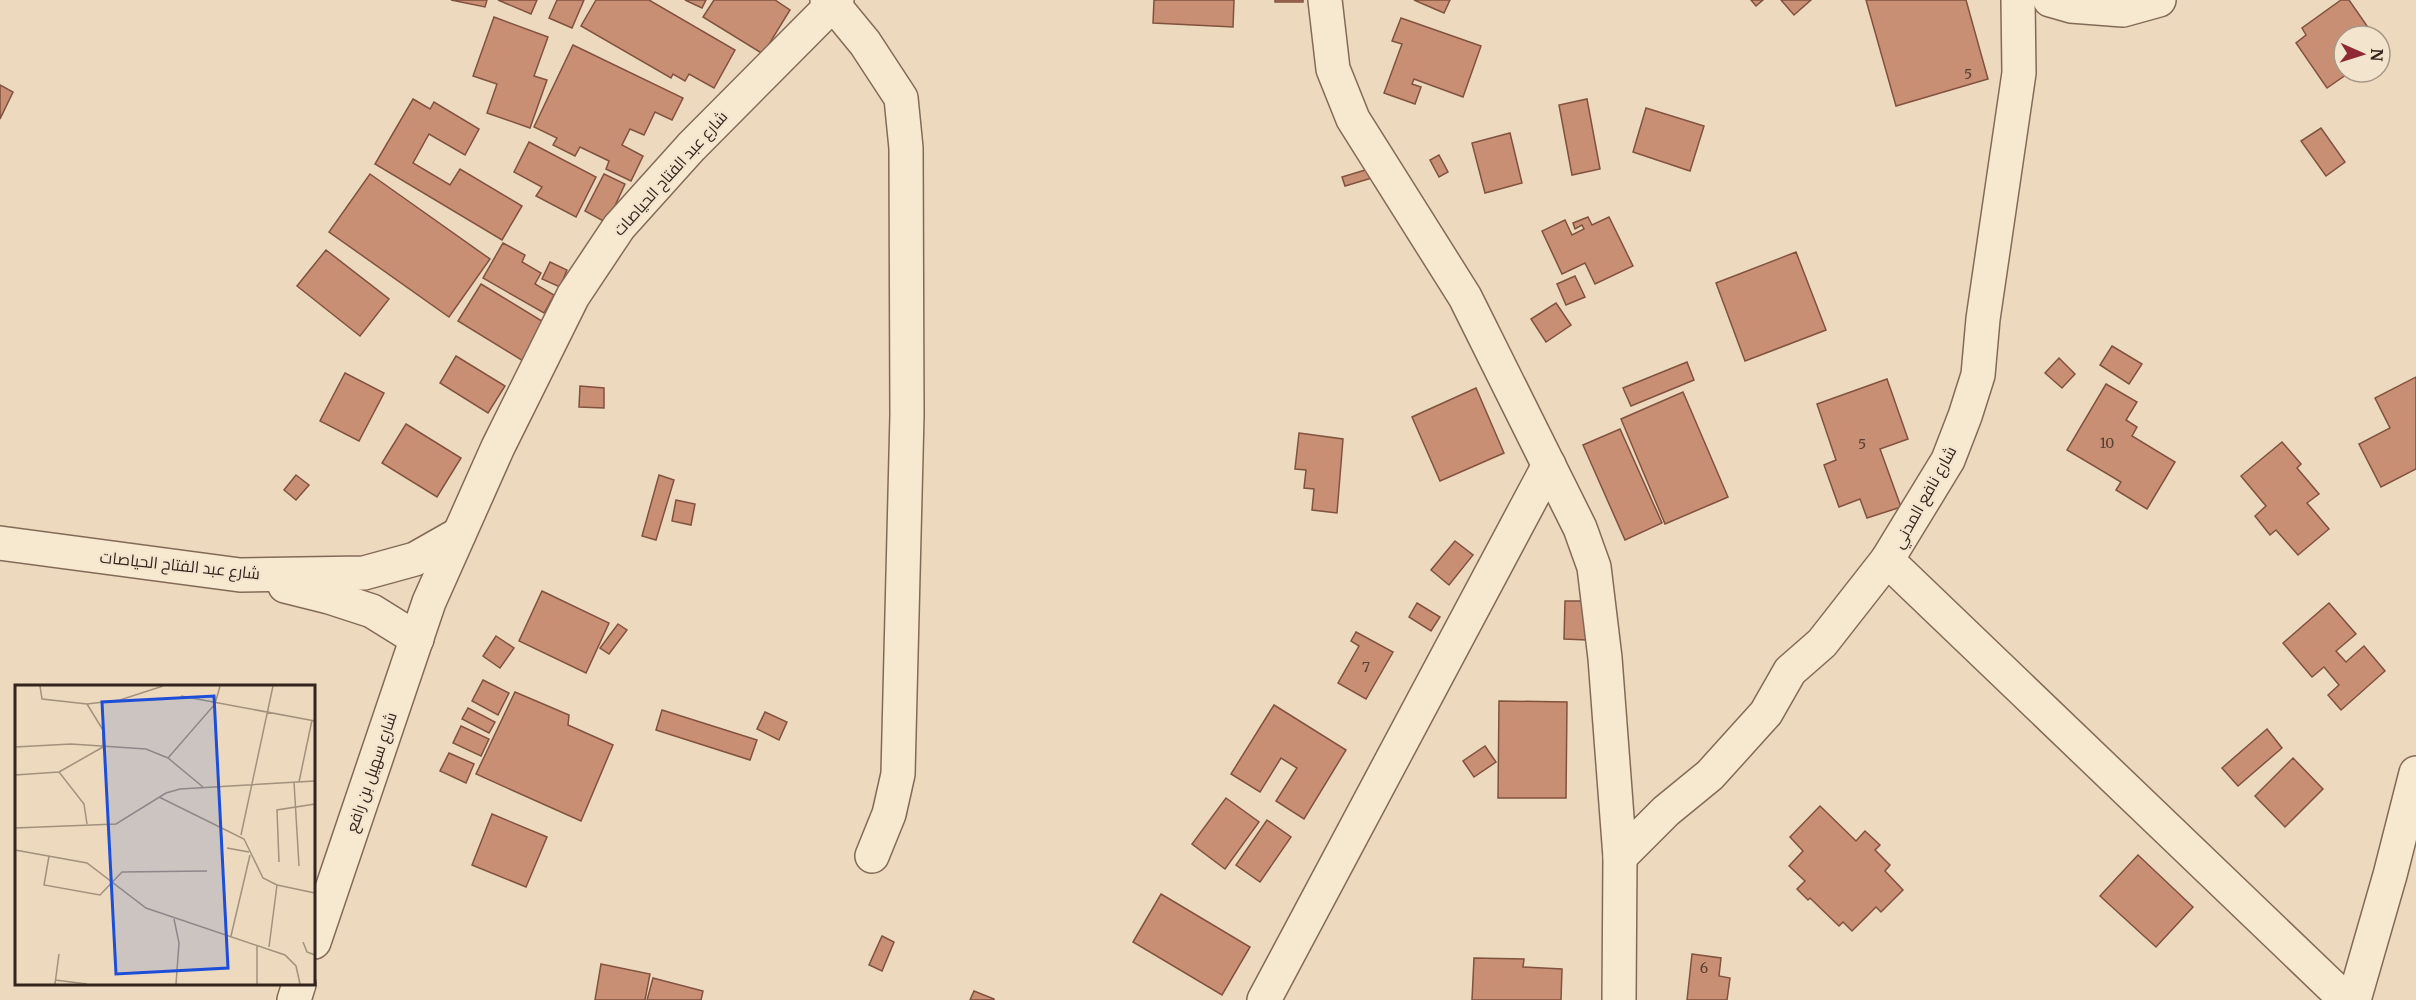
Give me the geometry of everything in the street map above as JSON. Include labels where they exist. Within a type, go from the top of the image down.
[{"type":"street","points":[[1325,0],[1333,69],[1353,118],[1465,297],[1580,528],[1594,567],[1605,658],[1620,857],[1619,1000]]},
{"type":"street","name":"شارع نافع المدني","points":[[1620,857],[1666,811],[1710,775],[1766,712],[1790,671],[1822,643],[1887,560],[1948,460],[1978,375],[1983,319],[2019,73],[2018,0]]},
{"type":"street","points":[[2050,0],[2071,6],[2124,10],[2159,0]]},
{"type":"street","points":[[832,1],[865,44],[901,98],[906,148],[907,415],[898,774],[889,814],[872,856]]},
{"type":"street","name":"شارع عبد الفتاح الحياصات","points":[[429,602],[498,447],[573,296],[619,227],[713,124],[832,1]]},
{"type":"street","points":[[1264,1000],[1549,465]]},
{"type":"street","name":"شارع عبد الفتاح الحياصات","points":[[0,543],[240,574],[364,573],[415,560],[459,534]]},
{"type":"street","points":[[1887,560],[2346,1000]]},
{"type":"street","points":[[240,574],[329,597],[372,611],[417,639]]},
{"type":"street","name":"شارع سهيل بن رافع","points":[[315,939],[429,602]]},
{"type":"street","points":[[2354,1000],[2416,773]]},
{"type":"street","points":[[294,1000],[299,985]]},
{"type":"building","points":[[451,0],[487,0],[485,7]]},
{"type":"building","points":[[498,0],[537,0],[531,14]]},
{"type":"building","points":[[557,0],[584,0],[572,28],[549,18]]},
{"type":"building","points":[[596,0],[649,0],[735,50],[714,88],[689,74],[685,81],[673,74],[671,78],[581,26]]},
{"type":"building","points":[[685,0],[706,0],[702,8]]},
{"type":"building","points":[[714,0],[775,0],[790,10],[763,54],[703,17]]},
{"type":"building","points":[[1154,0],[1234,0],[1233,27],[1153,23]]},
{"type":"building","points":[[1275,0],[1303,0],[1303,2],[1275,2]]},
{"type":"building","points":[[1414,0],[1450,0],[1444,13]]},
{"type":"building","points":[[1751,0],[1763,0],[1756,6]]},
{"type":"building","points":[[1781,0],[1811,0],[1794,15]]},
{"type":"building","points":[[1866,0],[1966,0],[1988,79],[1896,106]]},
{"type":"building","points":[[2341,0],[2349,0],[2366,24],[2332,24],[2333,84],[2327,88],[2296,43],[2306,35],[2302,28]]},
{"type":"building","points":[[494,17],[548,37],[534,76],[547,80],[530,128],[487,113],[497,84],[473,76]]},
{"type":"building","points":[[1401,18],[1481,46],[1463,97],[1414,79],[1412,84],[1421,87],[1415,104],[1384,93],[1402,44],[1392,41]]},
{"type":"building","points":[[573,45],[683,98],[672,120],[655,112],[644,135],[630,129],[622,145],[643,156],[631,181],[606,169],[609,161],[580,147],[575,156],[553,145],[557,138],[534,127]]},
{"type":"building","points":[[0,85],[13,92],[0,119]]},
{"type":"building","points":[[413,99],[430,109],[434,102],[479,129],[465,155],[429,134],[413,163],[450,185],[460,169],[522,206],[502,240],[375,164]]},
{"type":"building","points":[[1587,99],[1600,169],[1572,175],[1559,105]]},
{"type":"building","points":[[1646,108],[1704,126],[1690,171],[1633,152]]},
{"type":"building","points":[[2321,128],[2345,162],[2326,176],[2301,141]]},
{"type":"building","points":[[1510,133],[1522,183],[1485,193],[1472,143]]},
{"type":"building","points":[[529,142],[596,177],[576,217],[536,196],[542,187],[514,172]]},
{"type":"building","points":[[1439,155],[1448,172],[1439,177],[1430,160]]},
{"type":"building","points":[[1372,168],[1375,177],[1345,186],[1342,177]]},
{"type":"building","points":[[370,174],[490,259],[449,317],[329,232]]},
{"type":"building","points":[[604,174],[625,184],[607,223],[585,211]]},
{"type":"building","points":[[1588,217],[1592,225],[1609,217],[1633,266],[1595,284],[1585,263],[1562,274],[1542,231],[1565,220],[1572,235],[1584,229],[1582,225],[1575,229],[1573,223]]},
{"type":"building","points":[[503,243],[525,255],[522,262],[541,273],[535,284],[554,295],[544,313],[483,278]]},
{"type":"building","points":[[326,250],[389,299],[360,336],[297,286]]},
{"type":"building","points":[[1796,252],[1826,330],[1745,361],[1716,283]]},
{"type":"building","points":[[550,262],[567,270],[560,287],[542,279]]},
{"type":"building","points":[[1575,276],[1585,297],[1566,305],[1557,284]]},
{"type":"building","points":[[481,284],[550,326],[528,364],[458,321]]},
{"type":"building","points":[[1556,303],[1571,325],[1546,342],[1531,319]]},
{"type":"building","points":[[2112,346],[2142,364],[2129,384],[2100,365]]},
{"type":"building","points":[[456,356],[505,386],[488,413],[440,383]]},
{"type":"building","points":[[2059,358],[2075,374],[2062,388],[2045,373]]},
{"type":"building","points":[[1687,362],[1694,380],[1631,406],[1623,388]]},
{"type":"building","points":[[345,373],[384,393],[359,441],[320,421]]},
{"type":"building","points":[[2416,377],[2416,469],[2381,487],[2359,444],[2390,428],[2375,398]]},
{"type":"building","points":[[1887,379],[1908,439],[1880,449],[1901,507],[1867,518],[1860,499],[1839,507],[1824,465],[1836,460],[1817,404]]},
{"type":"building","points":[[2106,384],[2137,402],[2126,420],[2137,427],[2132,436],[2175,462],[2147,509],[2116,490],[2121,482],[2067,450]]},
{"type":"building","points":[[580,386],[604,388],[604,408],[579,407]]},
{"type":"building","points":[[1476,388],[1504,453],[1440,481],[1412,417]]},
{"type":"building","points":[[1683,392],[1728,497],[1665,524],[1621,419]]},
{"type":"building","points":[[406,424],[461,458],[437,497],[382,463]]},
{"type":"building","points":[[1620,429],[1662,523],[1625,540],[1583,445]]},
{"type":"building","points":[[1299,433],[1343,439],[1337,513],[1312,510],[1314,489],[1304,488],[1306,470],[1295,469]]},
{"type":"building","points":[[2282,442],[2301,464],[2297,468],[2319,494],[2307,503],[2329,529],[2298,555],[2276,530],[2270,535],[2255,516],[2266,506],[2241,476]]},
{"type":"building","points":[[296,475],[309,485],[296,500],[284,490]]},
{"type":"building","points":[[659,475],[674,480],[656,540],[642,536]]},
{"type":"building","points":[[676,500],[695,504],[691,525],[672,521]]},
{"type":"building","points":[[1455,541],[1473,555],[1449,585],[1431,570]]},
{"type":"building","points":[[542,591],[609,623],[586,673],[519,641]]},
{"type":"building","points":[[1565,601],[1588,601],[1587,640],[1564,639]]},
{"type":"building","points":[[1417,603],[1440,617],[1431,631],[1409,617]]},
{"type":"building","points":[[2329,603],[2356,634],[2336,651],[2346,662],[2364,646],[2385,671],[2341,710],[2328,695],[2339,685],[2324,667],[2312,677],[2283,643]]},
{"type":"building","points":[[618,624],[627,630],[609,654],[600,648]]},
{"type":"building","points":[[1356,632],[1393,652],[1366,699],[1338,683],[1359,646],[1351,641]]},
{"type":"building","points":[[496,636],[514,648],[500,668],[483,656]]},
{"type":"building","points":[[483,680],[509,693],[498,715],[472,701]]},
{"type":"building","points":[[515,692],[569,715],[568,725],[613,745],[581,821],[476,774]]},
{"type":"building","points":[[1499,701],[1567,702],[1566,798],[1498,798]]},
{"type":"building","points":[[1274,705],[1346,750],[1304,819],[1276,801],[1297,768],[1281,758],[1260,792],[1231,774]]},
{"type":"building","points":[[468,708],[495,722],[489,733],[462,719]]},
{"type":"building","points":[[662,710],[757,740],[750,760],[656,730]]},
{"type":"building","points":[[765,712],[787,722],[779,740],[757,729]]},
{"type":"building","points":[[461,726],[489,739],[481,756],[453,743]]},
{"type":"building","points":[[2267,729],[2282,748],[2238,786],[2222,768]]},
{"type":"building","points":[[1485,746],[1496,762],[1474,777],[1463,761]]},
{"type":"building","points":[[449,753],[474,764],[466,783],[440,771]]},
{"type":"building","points":[[2293,758],[2323,789],[2285,827],[2255,796]]},
{"type":"building","points":[[1226,798],[1259,822],[1225,869],[1192,844]]},
{"type":"building","points":[[1820,806],[1856,841],[1865,831],[1880,845],[1875,850],[1890,865],[1885,871],[1903,890],[1881,912],[1876,907],[1852,931],[1843,922],[1839,926],[1810,898],[1808,900],[1797,889],[1805,881],[1789,866],[1803,851],[1790,837]]},
{"type":"building","points":[[492,814],[547,837],[526,887],[472,865]]},
{"type":"building","points":[[1267,820],[1291,837],[1260,882],[1236,865]]},
{"type":"building","points":[[2138,855],[2193,907],[2156,947],[2100,896]]},
{"type":"building","points":[[1161,894],[1250,947],[1222,995],[1133,942]]},
{"type":"building","points":[[882,936],[894,942],[882,971],[869,965]]},
{"type":"building","points":[[1692,954],[1721,958],[1719,976],[1730,978],[1727,1000],[1687,1000]]},
{"type":"building","points":[[1474,958],[1524,959],[1523,967],[1562,969],[1561,1000],[1472,1000]]},
{"type":"building","points":[[601,964],[650,974],[645,1000],[595,1000]]},
{"type":"building","points":[[653,978],[703,991],[701,1000],[647,1000]]},
{"type":"building","points":[[974,991],[994,999],[994,1000],[970,1000]]}]
